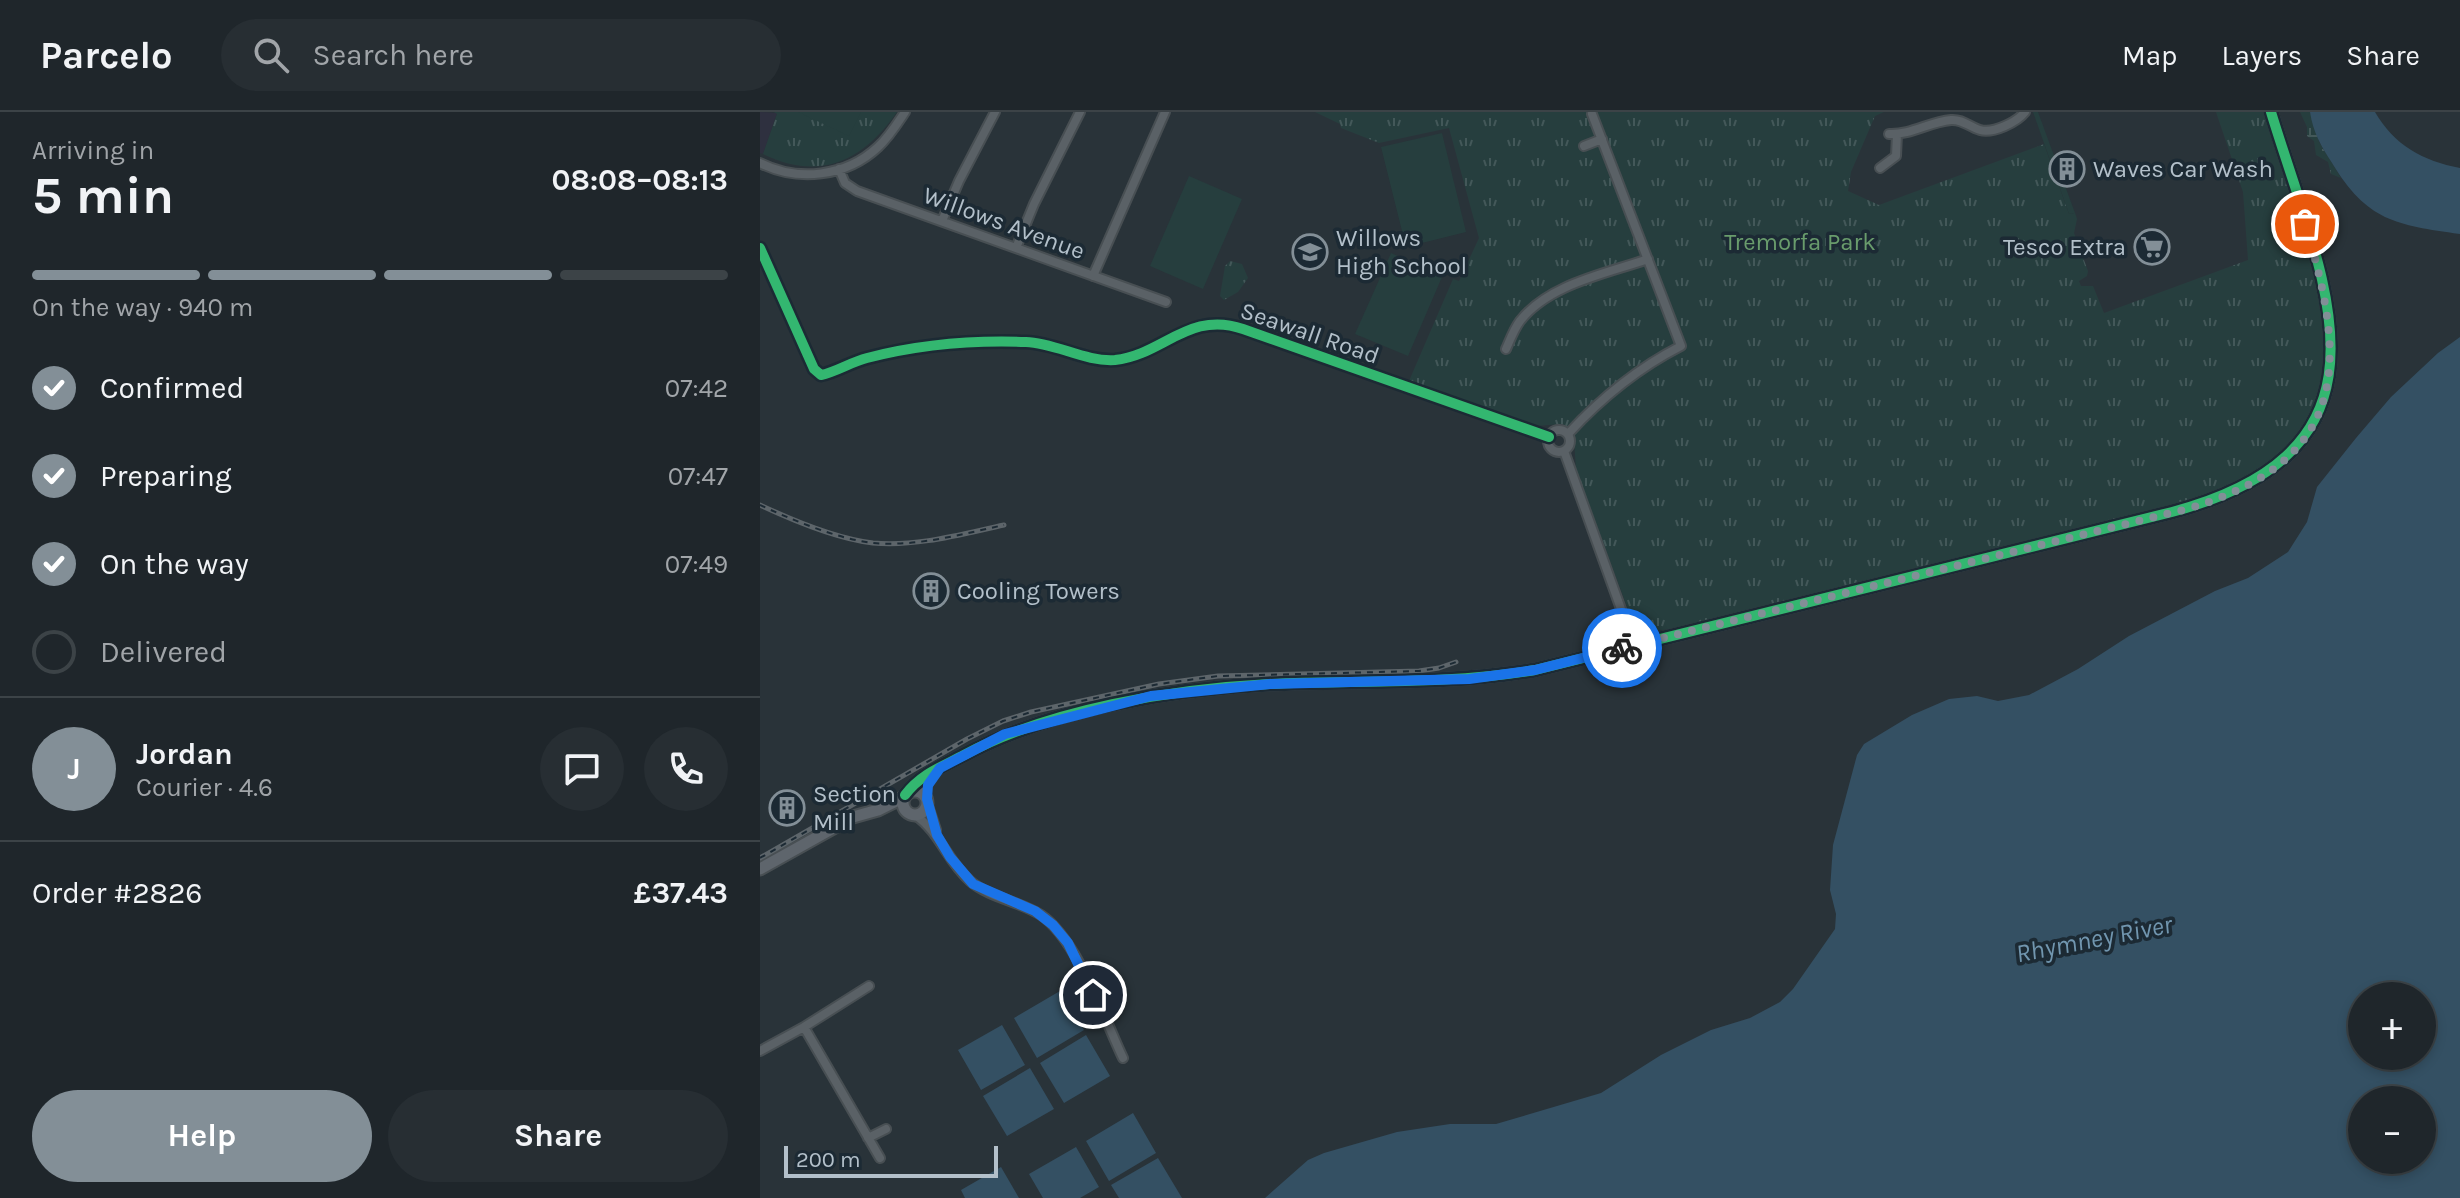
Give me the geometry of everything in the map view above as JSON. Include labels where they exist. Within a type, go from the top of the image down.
[{"type":"street","points":[[760,163],[798,174],[839,169],[855,163],[878,147],[905,112]]},
{"type":"street","points":[[942,221],[995,112]]},
{"type":"street","points":[[1016,248],[1034,204],[1080,112]]},
{"type":"street","points":[[1093,276],[1165,112]]},
{"type":"street","points":[[1880,168],[1896,156],[1893,134],[1955,120],[1967,122],[1978,130],[1991,130],[2019,118],[2025,112]]},
{"type":"street","points":[[937,835],[904,808],[904,796],[923,775],[1005,734],[1151,696],[1270,684],[1408,682],[1535,670],[2187,509],[2244,486],[2285,459],[2307,433],[2325,397],[2330,371],[2331,335],[2325,293],[2271,112]]},
{"type":"street","points":[[1568,434],[1625,380],[1681,346],[1592,114]]},
{"type":"street","points":[[1584,146],[1602,139]]},
{"type":"street","name":"Willows Avenue","points":[[839,169],[845,183],[852,189],[1166,302]]},
{"type":"street","name":"Seawall Road","points":[[760,248],[814,369],[821,375],[876,356],[976,343],[1041,343],[1100,359],[1121,359],[1141,354],[1189,328],[1223,324],[1549,437]]},
{"type":"street","points":[[1506,349],[1518,323],[1535,305],[1559,290],[1648,259]]},
{"type":"street","points":[[1559,429],[1568,434],[1570,444],[1564,451],[1552,449],[1549,437],[1559,429]]},
{"type":"street","points":[[1564,451],[1634,645]]},
{"type":"street","points":[[878,810],[912,814],[925,810],[928,785],[940,768]]},
{"type":"street","points":[[760,869],[853,817],[878,810],[911,791],[919,791],[927,801],[937,835],[960,872],[973,884],[1035,911],[1059,931],[1073,951],[1123,1058]]},
{"type":"street","points":[[760,1051],[869,986]]},
{"type":"street","points":[[804,1027],[880,1158]]},
{"type":"street","points":[[868,1138],[886,1129]]},
{"type":"shaded area","points":[[760,112],[777,113],[763,154],[760,153]]},
{"type":"green space","points":[[774,112],[897,112],[870,143],[855,154],[839,162],[803,166],[763,154],[777,114]]},
{"type":"green space","points":[[798,112],[861,112],[849,136]]},
{"type":"green space","name":"Tremorfa Park","points":[[1315,112],[1884,112],[1875,116],[1851,172],[1848,191],[1879,205],[2044,144],[2069,214],[2075,213],[2077,219],[2074,233],[2088,271],[2087,276],[2079,281],[2081,286],[2093,286],[2104,313],[2248,260],[2243,192],[2216,112],[2267,112],[2321,294],[2326,338],[2324,384],[2311,418],[2285,452],[2244,481],[2201,500],[1695,627],[1639,632],[1576,470],[1574,438],[1570,429],[1562,424],[1536,426],[1409,381],[1453,279],[1459,281],[1479,238],[1449,128],[1379,143],[1341,128],[1340,124]]},
{"type":"green space","points":[[2033,112],[2038,112],[2075,213],[2069,214]]},
{"type":"green space","points":[[2300,112],[2310,112],[2319,142],[2341,178],[2331,174],[2328,162],[2316,155],[2314,141],[2307,136],[2307,127]]},
{"type":"green space","points":[[1442,133],[1466,232],[1406,247],[1381,147]]},
{"type":"green space","points":[[1189,176],[1242,199],[1203,289],[1150,266]]},
{"type":"green space","points":[[1391,253],[1442,277],[1408,356],[1355,334]]},
{"type":"green space","points":[[1230,261],[1242,264],[1248,278],[1238,292],[1224,300],[1220,296],[1225,266]]},
{"type":"water","points":[[2310,112],[2375,112],[2391,134],[2411,150],[2460,168],[2460,234],[2401,223],[2371,209],[2345,182],[2328,157],[2315,132]]},
{"type":"water","name":"Rhymney River","points":[[2460,337],[2460,1198],[1265,1198],[1308,1160],[1324,1153],[1397,1132],[1450,1124],[1496,1124],[1601,1093],[1661,1055],[1711,1030],[1750,1018],[1780,1002],[1793,989],[1835,929],[1836,914],[1830,890],[1833,845],[1857,755],[1864,744],[1912,715],[1949,699],[1977,696],[1998,701],[2029,695],[2078,669],[2129,636],[2215,591],[2248,578],[2288,552],[2307,522],[2317,487],[2391,397]]},
{"type":"water","points":[[1060,991],[1084,1030],[1037,1058],[1014,1018]]},
{"type":"water","points":[[1002,1025],[1025,1065],[981,1090],[958,1050]]},
{"type":"water","points":[[1086,1035],[1110,1076],[1064,1103],[1040,1063]]},
{"type":"water","points":[[1030,1068],[1054,1109],[1007,1136],[983,1096]]},
{"type":"water","points":[[1133,1113],[1156,1153],[1109,1181],[1086,1141]]},
{"type":"water","points":[[1076,1147],[1099,1187],[1080,1198],[1043,1198],[1029,1174]]},
{"type":"water","points":[[1158,1158],[1182,1198],[1119,1198],[1111,1185]]},
{"type":"water","points":[[1001,1167],[1019,1198],[965,1198],[961,1190]]},
{"type":"railway","points":[[760,505],[830,533],[873,543],[923,541],[1004,525]]},
{"type":"railway","points":[[760,858],[967,739],[1003,721],[1031,712],[1159,684],[1218,676],[1419,671],[1456,662]]},
{"type":"cycle path","points":[[905,795],[932,772],[998,739],[1034,725],[1112,704],[1193,691],[1269,684],[1435,680],[1535,670],[2172,512],[2247,483],[2296,447],[2322,402],[2331,352],[2326,297],[2311,238],[2271,112]]},
{"type":"cycle path","points":[[760,248],[814,369],[821,375],[886,353],[966,343],[1037,343],[1093,358],[1115,360],[1148,350],[1191,329],[1224,325],[1243,329],[1549,437]]},
{"type":"way so far","points":[[1622,648],[2187,509],[2223,496],[2264,474],[2285,459],[2307,433],[2325,397],[2329,381],[2329,315],[2305,224]]},
{"type":"place","name":"Waves Car Wash","points":[[2067,169]]},
{"type":"place","name":"Tesco Extra","points":[[2152,247]]},
{"type":"place","name":"Willows High School","points":[[1310,252]]},
{"type":"place","name":"Cooling Towers","points":[[931,591]]},
{"type":"place","name":"Section Mill","points":[[787,808]]},
{"type":"route","points":[[1093,995],[1073,951],[1053,925],[1035,911],[973,884],[960,872],[937,835],[927,803],[928,785],[940,768],[1005,734],[1151,696],[1270,684],[1469,679],[1535,670],[1622,648]]}]
